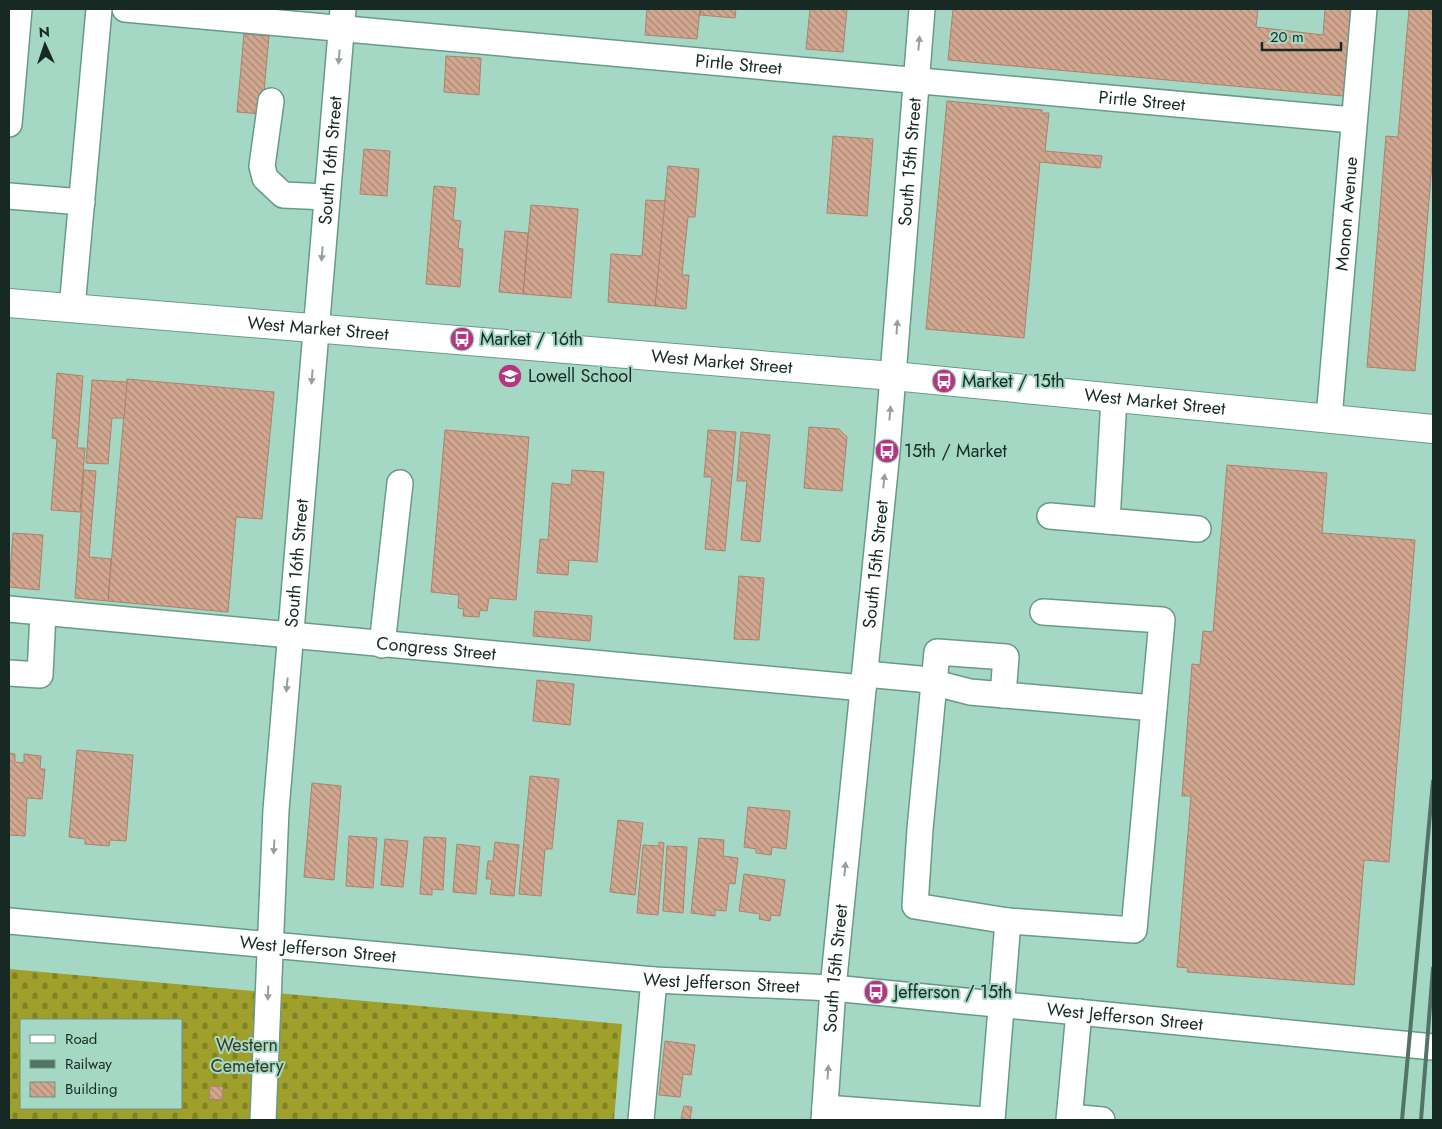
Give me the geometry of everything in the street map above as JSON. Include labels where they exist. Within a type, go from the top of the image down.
[{"type":"main road","name":"West Market Street","points":[[9,303],[893,376],[1433,429]]},
{"type":"street","points":[[9,124],[12,48],[19,9]]},
{"type":"street","points":[[72,308],[100,9]]},
{"type":"street","name":"Pirtle Street","points":[[125,9],[342,19],[916,81],[1353,120]]},
{"type":"street","name":"South 15th Street","points":[[825,1114],[833,988],[893,376],[922,9]]},
{"type":"street","name":"Monon Avenue","points":[[1328,418],[1364,9]]},
{"type":"street","name":"South 16th Street","points":[[263,1120],[276,810],[342,19]]},
{"type":"street","points":[[271,101],[262,166],[265,178],[283,195],[327,197]]},
{"type":"street","points":[[9,196],[82,202]]},
{"type":"street","points":[[1107,521],[1114,398]]},
{"type":"street","points":[[382,645],[400,483]]},
{"type":"street","points":[[1050,516],[1198,529]]},
{"type":"street","name":"Congress Street","points":[[9,609],[382,645],[864,681],[920,679],[970,692],[1154,708]]},
{"type":"street","points":[[1003,695],[1006,657],[937,652],[920,829],[915,906],[1008,921],[1134,930],[1162,620],[1044,612]]},
{"type":"street","points":[[9,673],[40,675],[43,613]]},
{"type":"street","points":[[992,1120],[1008,921]]},
{"type":"street","name":"West Jefferson Street","points":[[9,922],[654,980],[833,988],[1433,1047]]},
{"type":"street","points":[[641,1120],[654,980]]},
{"type":"street","points":[[1079,1012],[1070,1119],[1102,1120]]},
{"type":"street","points":[[825,1114],[985,1120]]},
{"type":"green space","name":"Western Cemetery","points":[[9,969],[622,1024],[614,1120],[9,1120]]},
{"type":"building","points":[[647,9],[700,9],[697,39],[645,35]]},
{"type":"building","points":[[701,9],[736,9],[735,18],[700,15]]},
{"type":"building","points":[[810,9],[847,9],[843,52],[806,49]]},
{"type":"building","points":[[953,9],[1258,9],[1256,27],[1323,35],[1325,9],[1362,9],[1354,97],[948,60]]},
{"type":"building","points":[[1409,9],[1433,9],[1433,151],[1415,371],[1367,367],[1386,136],[1398,137]]},
{"type":"building","points":[[244,34],[269,36],[262,114],[237,112]]},
{"type":"building","points":[[446,56],[481,58],[479,95],[444,92]]},
{"type":"building","points":[[947,101],[1042,110],[1042,113],[1049,113],[1045,151],[1102,156],[1100,168],[1040,162],[1024,338],[926,329]]},
{"type":"building","points":[[833,136],[873,139],[867,216],[827,213]]},
{"type":"building","points":[[364,149],[390,151],[387,196],[360,194]]},
{"type":"building","points":[[668,166],[699,169],[695,217],[688,217],[682,275],[689,275],[686,309],[655,306]]},
{"type":"building","points":[[434,186],[456,188],[453,220],[461,221],[458,248],[463,249],[460,287],[426,284]]},
{"type":"building","points":[[646,200],[665,201],[655,306],[608,302],[611,254],[642,256]]},
{"type":"building","points":[[531,205],[578,209],[571,298],[523,294]]},
{"type":"building","points":[[505,231],[528,233],[523,294],[499,292]]},
{"type":"building","points":[[57,373],[83,376],[77,448],[85,448],[80,512],[51,510],[57,439],[52,438]]},
{"type":"building","points":[[127,379],[274,392],[262,519],[236,517],[228,612],[108,601]]},
{"type":"building","points":[[92,380],[127,382],[124,418],[112,418],[108,464],[86,463]]},
{"type":"building","points":[[809,427],[839,429],[847,437],[842,491],[804,488]]},
{"type":"building","points":[[445,430],[529,437],[516,600],[489,598],[487,611],[480,610],[479,617],[463,616],[464,609],[458,608],[459,595],[431,592]]},
{"type":"building","points":[[708,430],[736,432],[725,551],[705,549],[712,477],[704,477]]},
{"type":"building","points":[[741,432],[770,435],[760,542],[741,540],[747,481],[737,481]]},
{"type":"building","points":[[1227,465],[1327,473],[1322,533],[1415,540],[1389,862],[1364,860],[1354,985],[1187,972],[1188,968],[1177,967],[1191,796],[1182,796],[1192,664],[1200,665],[1203,631],[1213,632]]},
{"type":"building","points":[[84,470],[96,471],[89,557],[111,559],[108,601],[75,598]]},
{"type":"building","points":[[572,470],[604,472],[597,562],[569,560],[568,575],[537,573],[540,539],[548,540],[552,483],[571,485]]},
{"type":"building","points":[[13,533],[43,535],[39,590],[9,587]]},
{"type":"building","points":[[739,576],[764,578],[759,640],[734,639]]},
{"type":"building","points":[[535,611],[592,616],[590,641],[533,636]]},
{"type":"building","points":[[537,680],[574,684],[570,725],[533,721]]},
{"type":"building","points":[[77,750],[133,755],[126,841],[110,840],[109,846],[85,844],[85,839],[69,837]]},
{"type":"building","points":[[9,753],[15,754],[15,762],[24,763],[24,754],[41,756],[40,769],[45,769],[42,799],[27,798],[25,836],[9,835]]},
{"type":"building","points":[[530,776],[559,779],[552,849],[545,849],[541,896],[519,894]]},
{"type":"building","points":[[312,783],[341,786],[334,880],[304,877]]},
{"type":"building","points":[[748,807],[790,811],[786,849],[772,847],[771,855],[756,853],[756,849],[744,847]]},
{"type":"building","points":[[618,820],[643,823],[635,895],[610,892]]},
{"type":"building","points":[[349,836],[377,838],[373,888],[346,886]]},
{"type":"building","points":[[424,837],[446,838],[443,890],[432,889],[432,895],[420,894]]},
{"type":"building","points":[[699,838],[724,840],[723,856],[738,858],[735,884],[729,883],[726,911],[715,910],[715,916],[691,913]]},
{"type":"building","points":[[385,839],[408,841],[403,887],[381,885]]},
{"type":"building","points":[[495,842],[519,845],[514,896],[490,894],[492,879],[486,879],[488,861],[493,861]]},
{"type":"building","points":[[659,842],[664,843],[658,915],[637,913],[643,845],[659,846]]},
{"type":"building","points":[[457,844],[480,847],[476,894],[453,892]]},
{"type":"building","points":[[667,846],[687,847],[683,913],[663,911]]},
{"type":"building","points":[[744,874],[785,880],[780,916],[771,915],[770,921],[759,919],[760,914],[739,911]]},
{"type":"building","points":[[665,1041],[695,1045],[691,1075],[683,1074],[680,1097],[659,1095]]},
{"type":"building","points":[[210,1086],[223,1087],[222,1100],[209,1099]]},
{"type":"building","points":[[684,1106],[692,1107],[690,1120],[681,1118]]},
{"type":"railway","points":[[1402,1120],[1433,781]]},
{"type":"railway","points":[[1421,1120],[1433,968]]},
{"type":"place","name":"Market / 16th","points":[[462,339]]},
{"type":"place","name":"Lowell School","points":[[510,376]]},
{"type":"place","name":"Market / 15th","points":[[944,381]]},
{"type":"place","name":"15th / Market","points":[[887,451]]},
{"type":"place","name":"Jefferson / 15th","points":[[876,992]]}]
